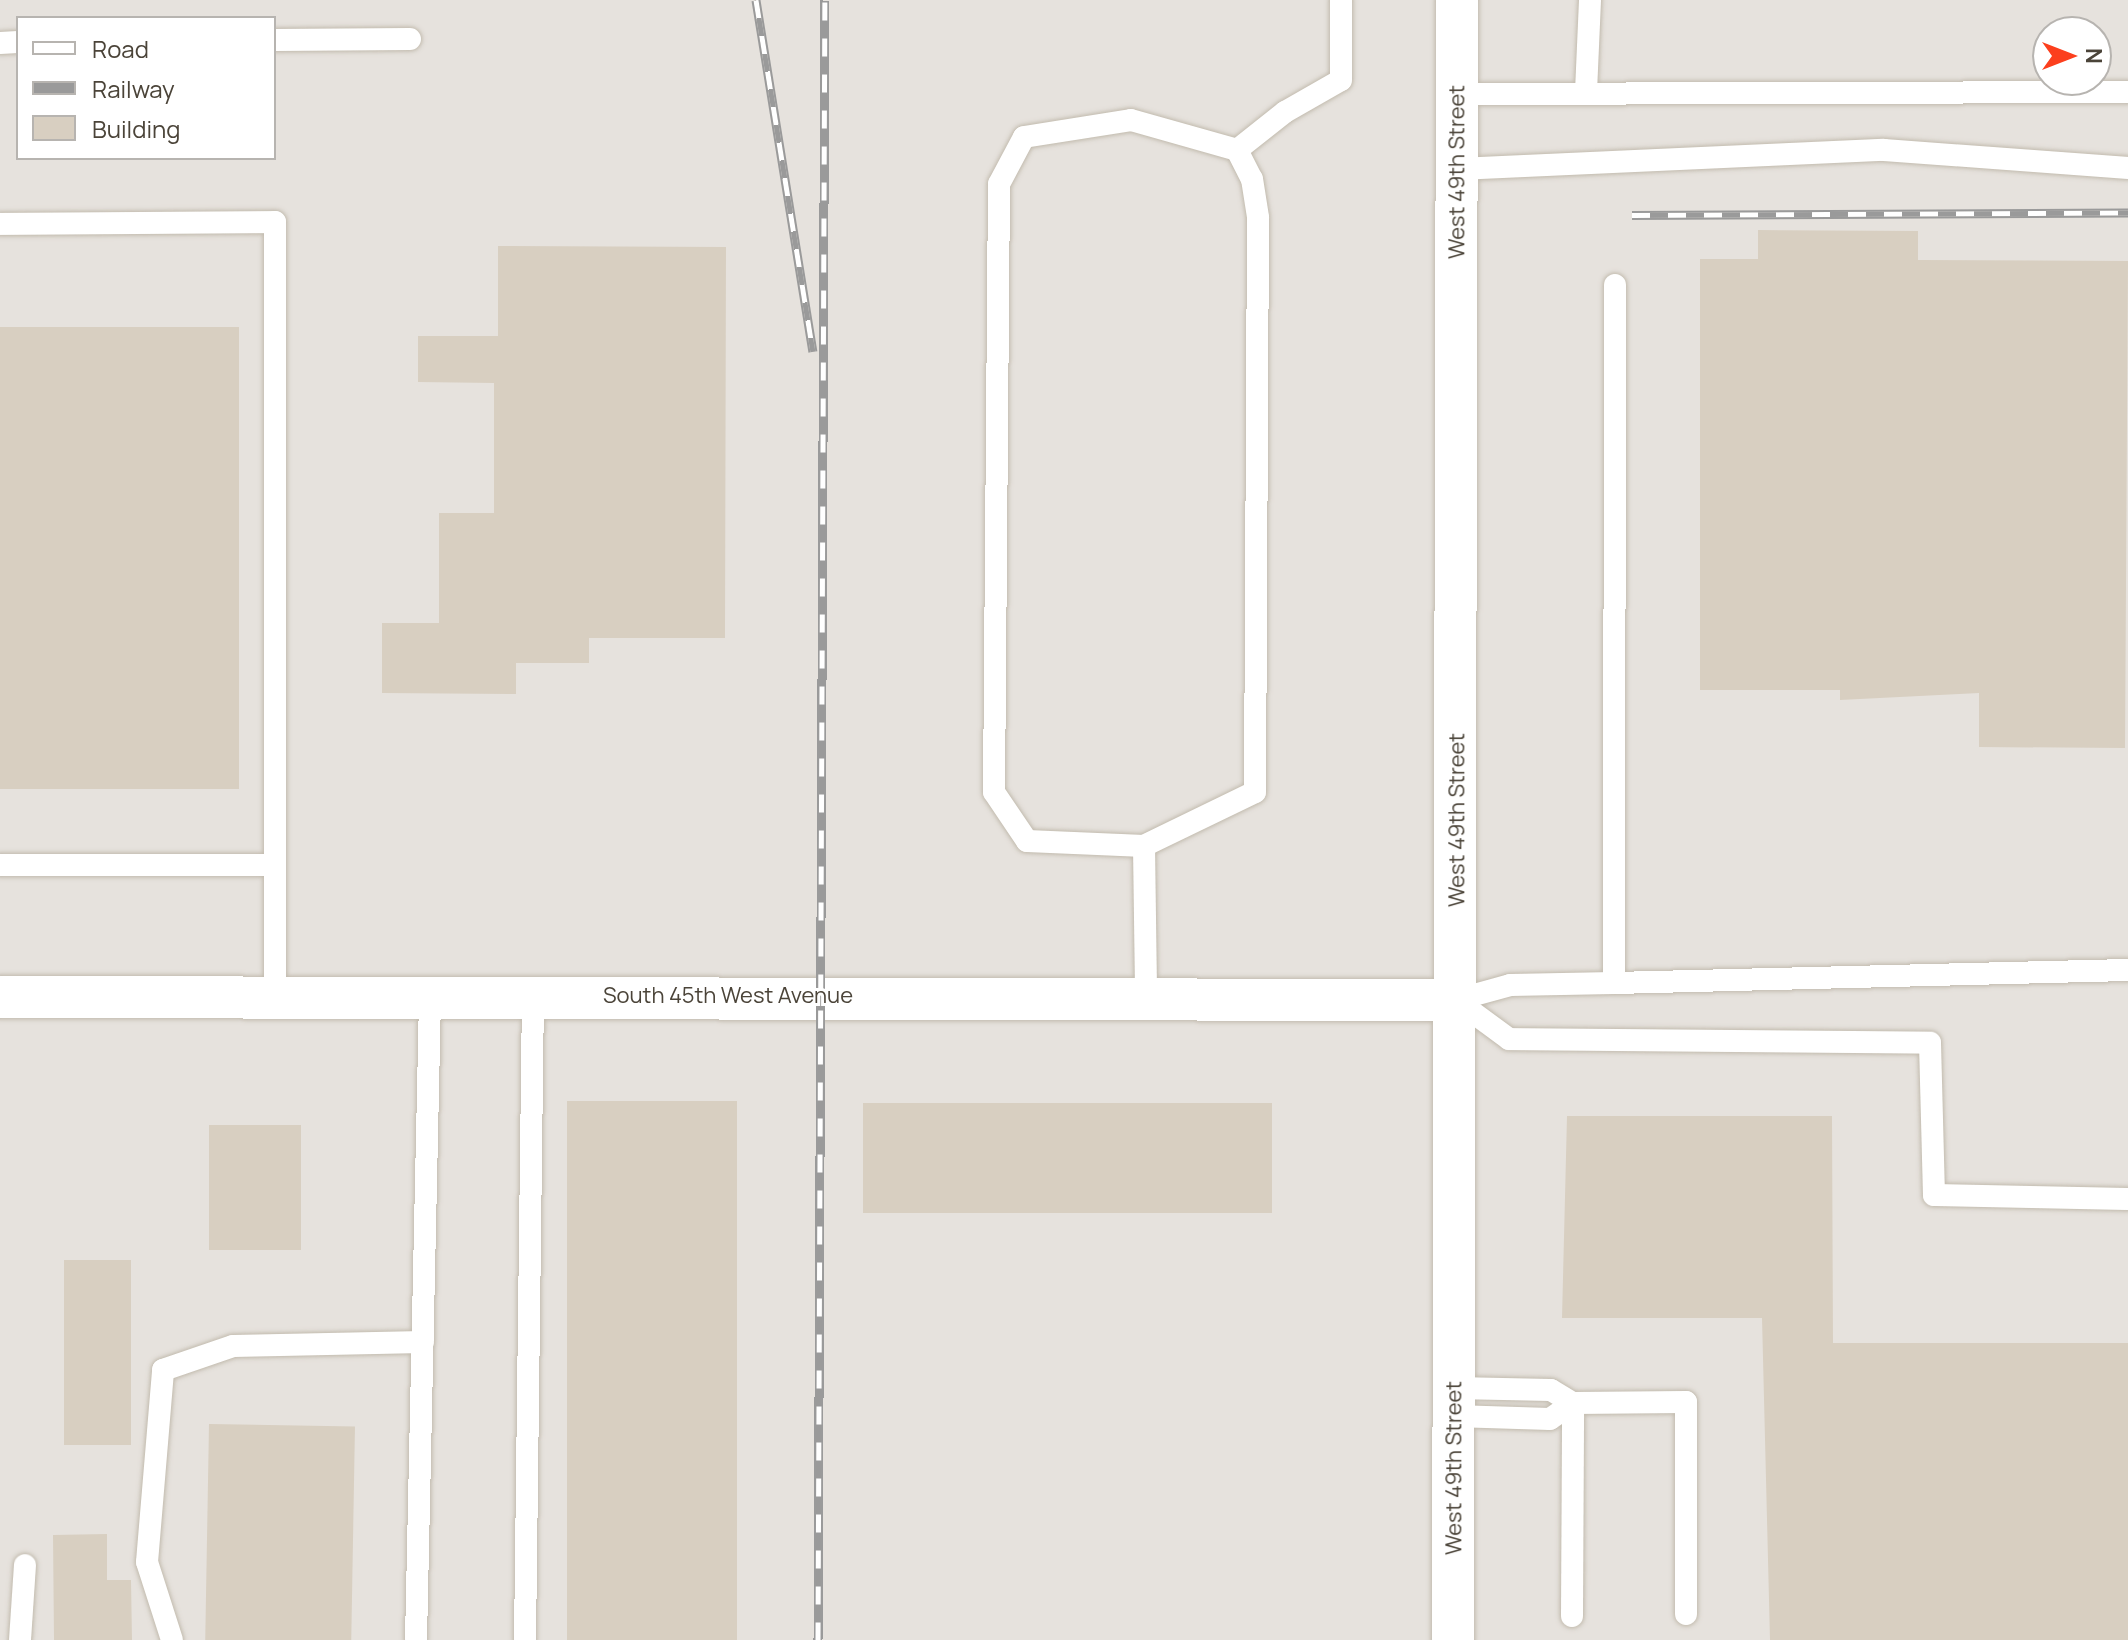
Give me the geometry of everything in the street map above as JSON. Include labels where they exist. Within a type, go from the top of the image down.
[{"type":"street","name":"West 49th Street","points":[[1453,1640],[1457,0]]},
{"type":"street","name":"South 45th West Avenue","points":[[0,997],[275,995],[1456,1000]]},
{"type":"lane","points":[[1237,150],[1285,112],[1341,80],[1341,0]]},
{"type":"lane","points":[[1586,92],[1590,0]]},
{"type":"lane","points":[[276,40],[410,39]]},
{"type":"lane","points":[[1458,94],[2128,92]]},
{"type":"lane","points":[[1131,120],[1237,150],[1252,179],[1258,218],[1255,792],[1144,846],[1027,841],[994,792],[999,184],[1024,137],[1131,120]]},
{"type":"lane","points":[[1458,169],[1884,150],[2128,168]]},
{"type":"lane","points":[[0,224],[275,222],[275,995]]},
{"type":"lane","points":[[1614,983],[1615,285]]},
{"type":"lane","points":[[1144,846],[1146,998]]},
{"type":"lane","points":[[0,865],[275,865]]},
{"type":"lane","points":[[1456,1000],[1510,985],[2128,970]]},
{"type":"lane","points":[[416,1640],[430,996]]},
{"type":"lane","points":[[525,1640],[533,997]]},
{"type":"lane","points":[[1456,1000],[1509,1039],[1930,1043],[1934,1195],[2128,1199]]},
{"type":"lane","points":[[172,1640],[147,1562],[163,1370],[233,1346],[423,1342]]},
{"type":"lane","points":[[1455,1402],[1550,1419],[1573,1403],[1686,1402],[1686,1614]]},
{"type":"lane","points":[[1572,1616],[1573,1403]]},
{"type":"lane","points":[[20,1640],[25,1565]]},
{"type":"shaded area","points":[[0,0],[2128,0],[2128,1640],[0,1640]]},
{"type":"building","points":[[1758,230],[1918,231],[1918,260],[2128,261],[2125,748],[1979,747],[1979,693],[1840,700],[1840,690],[1700,690],[1700,259],[1758,259]]},
{"type":"building","points":[[498,246],[726,247],[725,638],[589,638],[589,663],[516,663],[516,694],[382,693],[382,623],[439,623],[439,513],[494,513],[494,383],[418,382],[418,336],[498,336]]},
{"type":"building","points":[[0,327],[239,327],[239,789],[0,789]]},
{"type":"building","points":[[567,1101],[737,1101],[737,1640],[567,1640]]},
{"type":"building","points":[[863,1103],[1272,1103],[1272,1213],[863,1213]]},
{"type":"building","points":[[1567,1116],[1832,1116],[1833,1343],[2128,1343],[2128,1640],[1770,1640],[1762,1318],[1562,1318]]},
{"type":"building","points":[[209,1125],[301,1125],[301,1250],[209,1250]]},
{"type":"building","points":[[64,1260],[131,1260],[131,1445],[64,1445]]},
{"type":"building","points":[[209,1424],[355,1427],[351,1640],[205,1640]]},
{"type":"building","points":[[107,1534],[107,1580],[131,1580],[132,1640],[54,1640],[53,1535]]},
{"type":"railway","points":[[756,0],[813,351]]},
{"type":"railway","points":[[818,1640],[825,0]]},
{"type":"railway","points":[[1632,215],[2128,212]]}]
